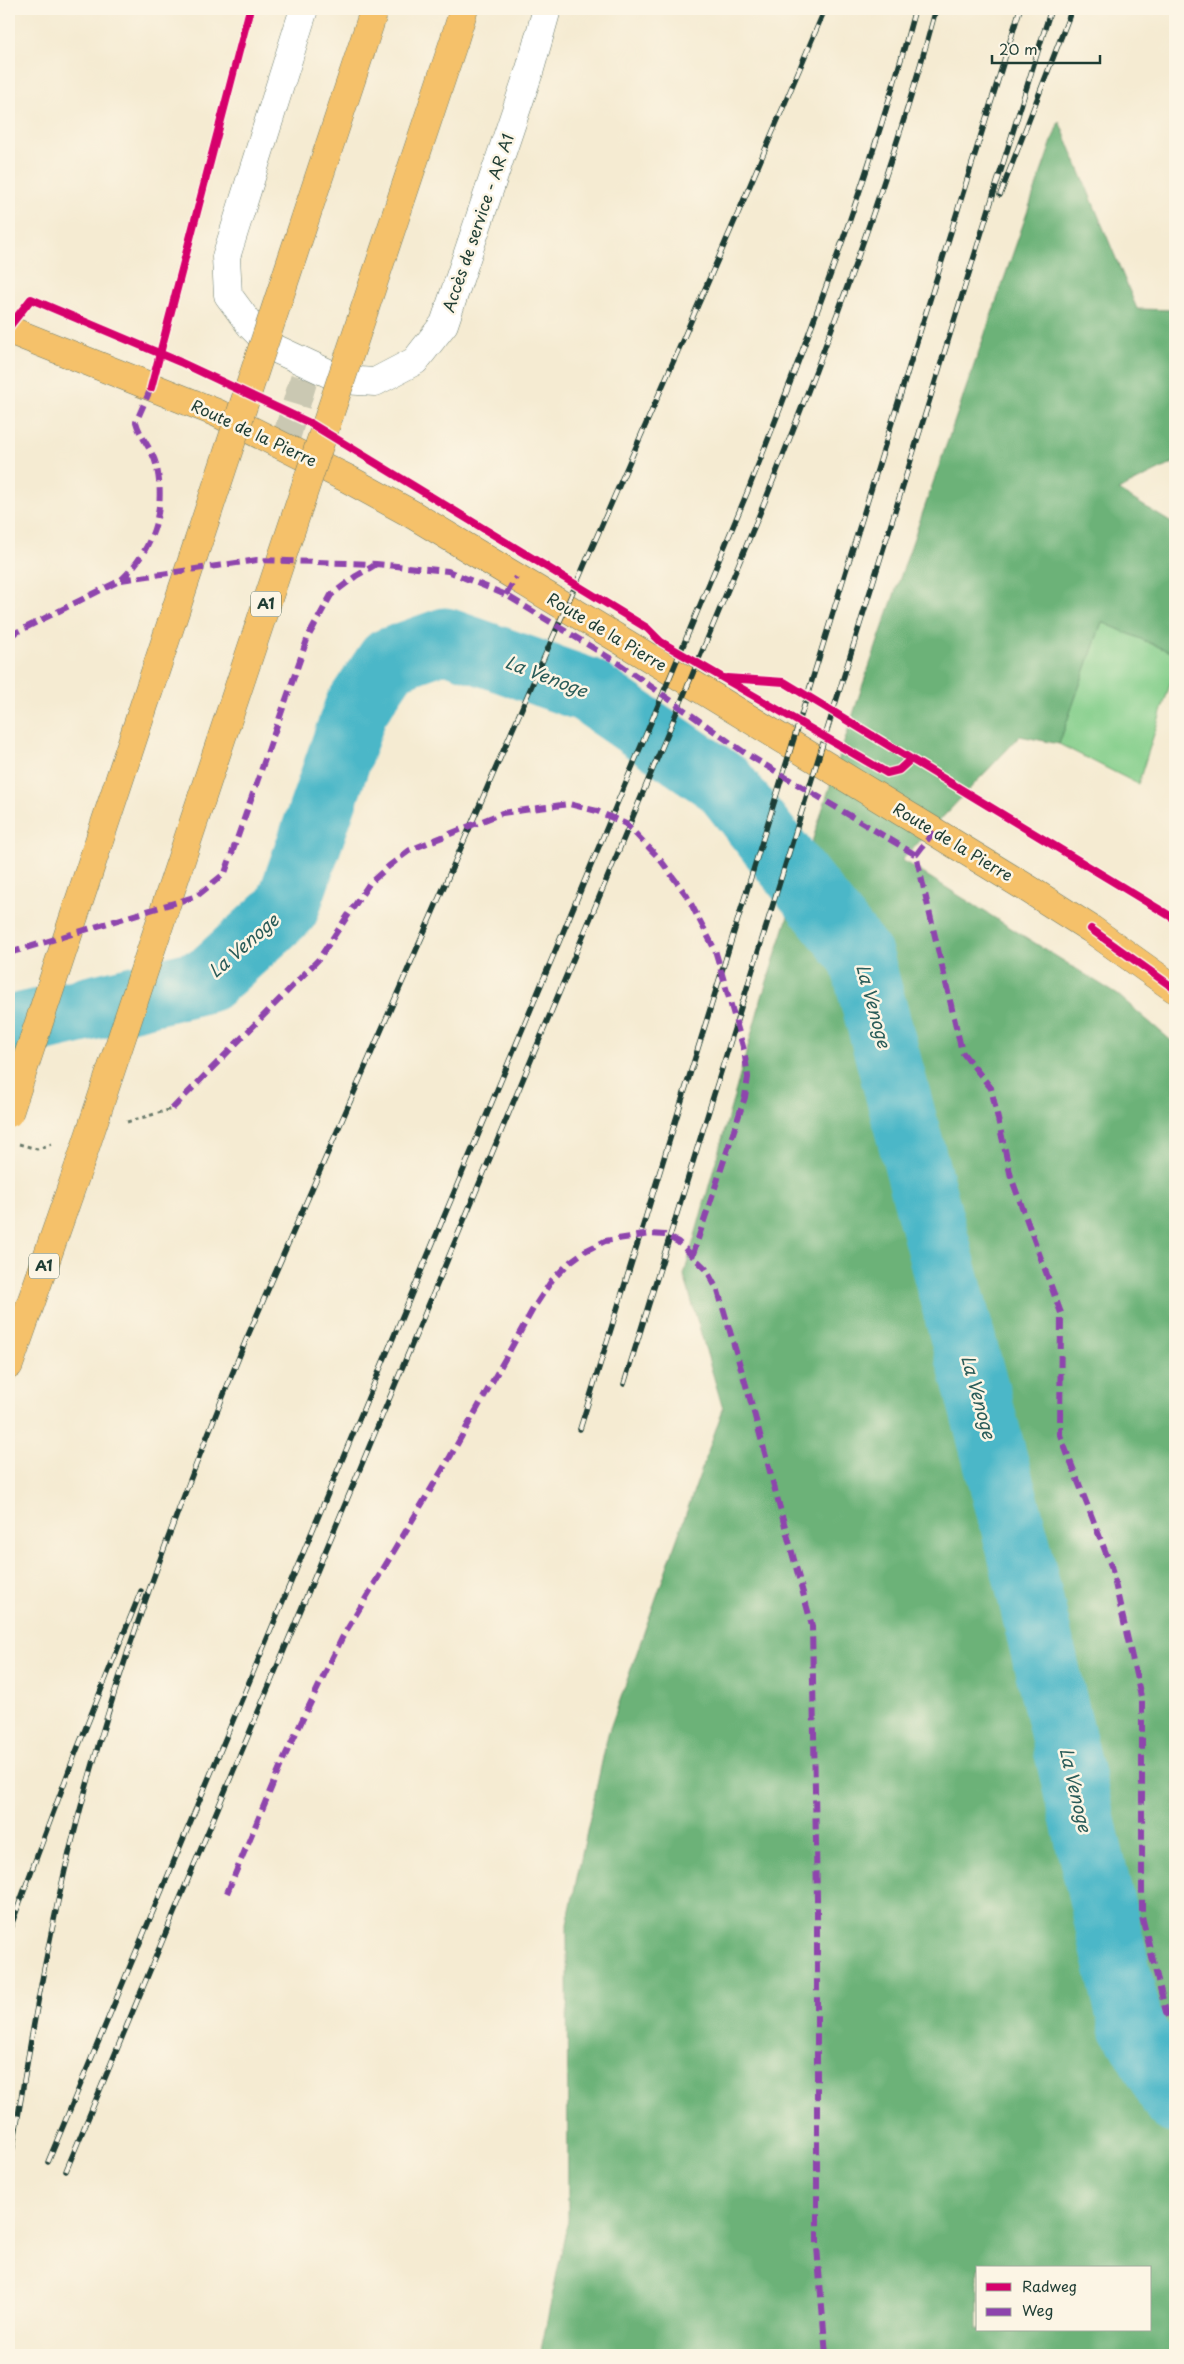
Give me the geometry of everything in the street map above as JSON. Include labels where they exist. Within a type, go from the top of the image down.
[{"type":"main road","name":"A1","points":[[9,1364],[79,1166],[464,9]]},
{"type":"main road","points":[[9,1113],[374,12]]},
{"type":"main road","name":"Route de la Pierre","points":[[9,330],[217,413],[284,445],[410,513],[1022,885],[1091,928],[1175,989]]},
{"type":"lane","name":"Accès de service - AR A1","points":[[304,9],[226,257],[228,295],[250,325],[272,347],[343,380],[375,382],[415,361],[444,324],[530,68],[547,9]]},
{"type":"green space","points":[[1059,121],[1137,309],[1175,310],[1175,462],[1118,490],[1175,525],[1175,654],[1102,622],[1059,744],[1020,736],[902,860],[1118,995],[1175,1044],[1175,2355],[540,2355],[568,2220],[567,1924],[608,1734],[723,1409],[684,1275],[761,1000],[861,690]]},
{"type":"green space","points":[[1102,622],[1175,654],[1175,669],[1138,784],[1059,744]]},
{"type":"waterway","name":"La Venoge","points":[[9,1028],[208,980],[287,908],[356,709],[389,660],[445,640],[587,690],[724,784],[861,957],[1018,1545],[1130,2021],[1175,2101]]},
{"type":"tunnel","points":[[284,445],[308,365]]},
{"type":"railway","points":[[9,2170],[42,1982],[65,1870],[82,1802],[122,1668],[169,1536],[246,1340],[739,211],[825,9]]},
{"type":"railway","points":[[48,2162],[747,493],[794,373],[859,193],[898,71],[915,9]]},
{"type":"railway","points":[[66,2171],[765,501],[858,258],[899,134],[936,9]]},
{"type":"railway","points":[[580,1429],[1020,9]]},
{"type":"railway","points":[[624,1384],[1051,9]]},
{"type":"railway","points":[[1000,195],[1072,9]]},
{"type":"railway","points":[[9,1931],[74,1757],[141,1591]]},
{"type":"marked path","points":[[9,636],[121,580],[142,555],[155,527],[160,496],[156,464],[136,422],[151,388]]},
{"type":"marked path","points":[[121,580],[257,560],[376,564],[448,571],[506,595],[618,663],[745,753],[916,855],[962,1052],[991,1088],[1011,1177],[1061,1313],[1060,1435],[1111,1566],[1142,1701],[1142,1917],[1166,2012],[1175,2024]]},
{"type":"marked path","points":[[9,953],[197,896],[225,873],[308,637],[331,595],[356,576],[375,565]]},
{"type":"marked path","points":[[506,595],[516,577]]},
{"type":"marked path","points":[[172,1109],[318,960],[369,884],[410,850],[502,813],[569,804],[597,811],[626,824],[659,858],[687,896],[715,950],[744,1050],[748,1077],[745,1097],[692,1257]]},
{"type":"marked path","points":[[916,855],[934,831]]},
{"type":"marked path","points":[[227,1893],[283,1760],[342,1638],[450,1457],[533,1309],[552,1280],[570,1262],[585,1251],[605,1241],[650,1234],[665,1235],[678,1242],[706,1269],[718,1291],[753,1409],[812,1626],[817,1899],[817,2247],[826,2355]]},
{"type":"cycle path","points":[[151,388],[250,9]]},
{"type":"cycle path","points":[[9,327],[31,299],[180,362],[310,423],[647,628],[661,642],[887,773],[899,770],[911,759]]},
{"type":"cycle path","points":[[727,678],[784,682],[1175,919]]},
{"type":"cycle path","points":[[1091,929],[1175,989]]}]
